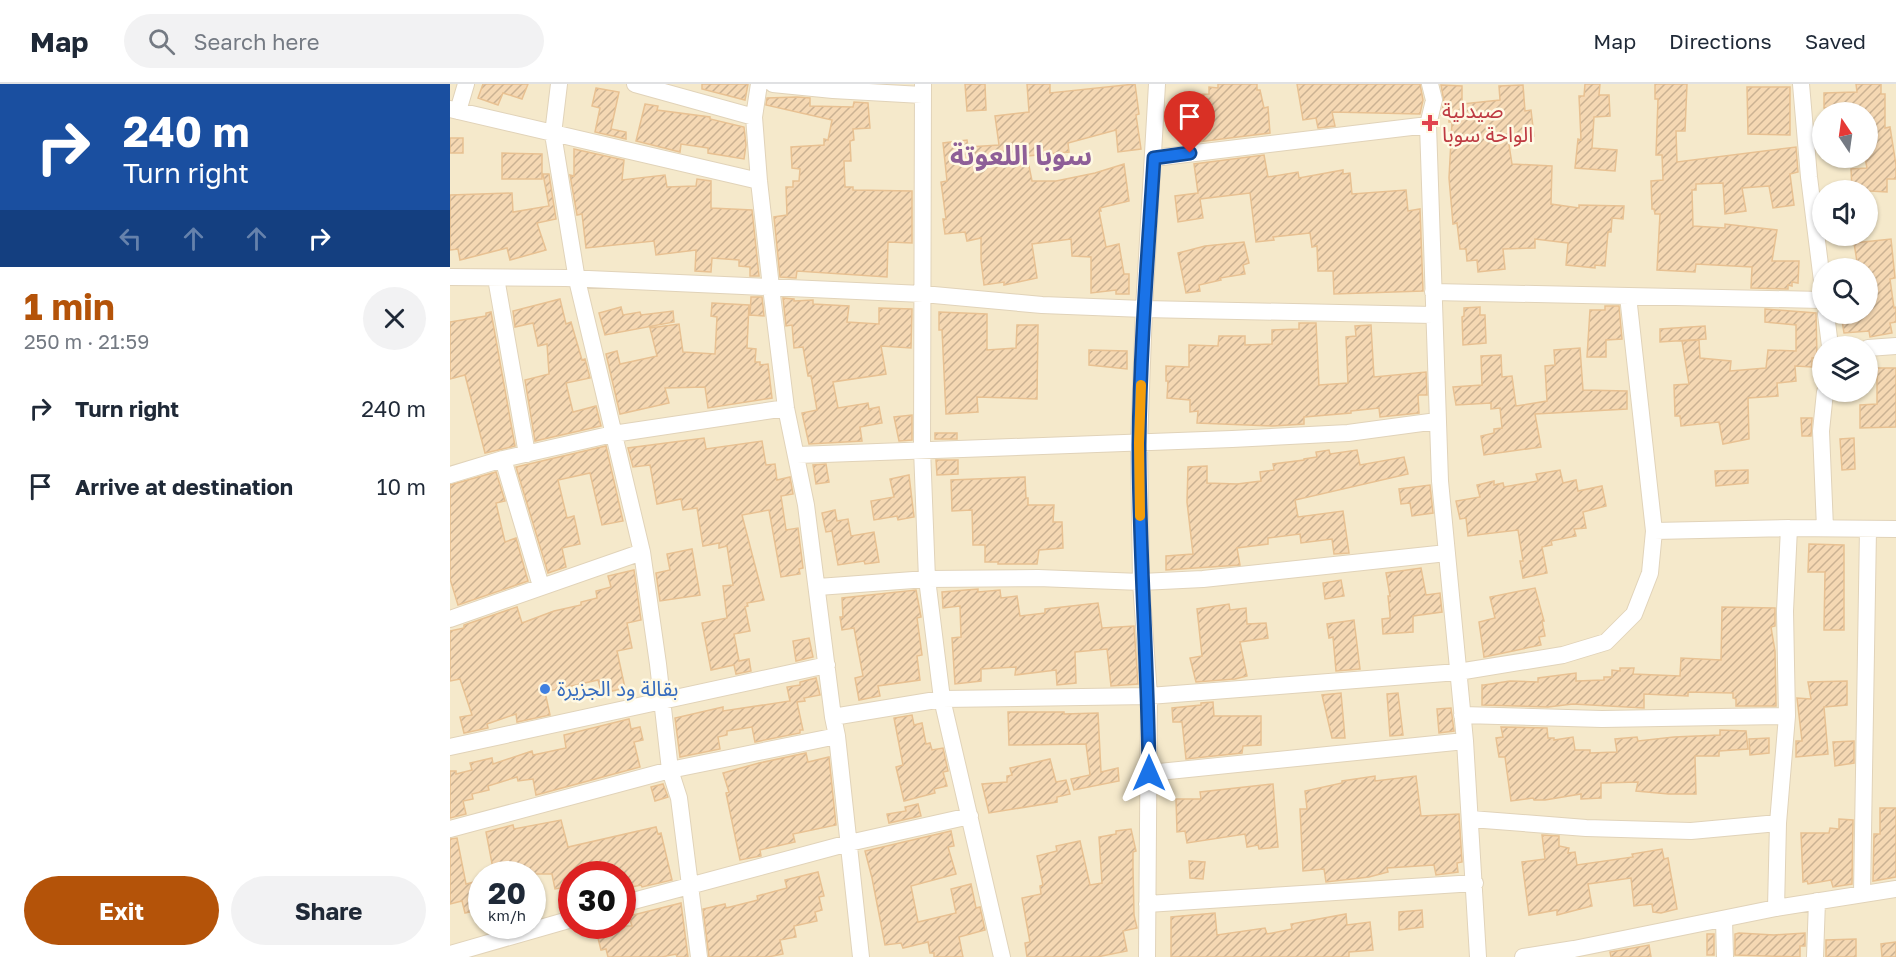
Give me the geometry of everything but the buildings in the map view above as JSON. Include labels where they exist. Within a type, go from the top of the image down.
[{"type":"street","points":[[466,84],[454,110],[553,135],[759,181]]},
{"type":"street","points":[[559,84],[553,135],[577,280],[642,552],[670,770],[679,798],[699,957]]},
{"type":"street","points":[[635,84],[754,117]]},
{"type":"street","points":[[759,84],[754,117],[771,287],[786,408],[797,455],[818,587],[861,957]]},
{"type":"street","points":[[773,84],[833,90],[922,90],[922,449],[927,579],[942,699],[1002,957]]},
{"type":"street","points":[[1147,957],[1149,696],[1141,582],[1139,443],[1157,84]]},
{"type":"street","points":[[1430,84],[1434,100],[1428,125],[1440,481],[1465,741],[1478,957]]},
{"type":"street","points":[[1801,84],[1819,258]]},
{"type":"street","points":[[1154,158],[1428,125]]},
{"type":"street","points":[[450,277],[923,294],[1042,305],[1144,309],[1433,315]]},
{"type":"street","points":[[496,278],[527,453]]},
{"type":"street","points":[[1433,292],[1812,300]]},
{"type":"street","points":[[833,717],[942,699],[1149,696],[1458,672],[1563,655],[1606,642],[1634,614],[1650,573],[1654,531],[1628,296]]},
{"type":"street","points":[[1878,347],[1896,346]]},
{"type":"street","points":[[1824,402],[1821,431],[1825,528]]},
{"type":"street","points":[[450,475],[503,459],[613,434],[786,408]]},
{"type":"street","points":[[797,455],[1139,443],[1348,432],[1437,421]]},
{"type":"street","points":[[503,459],[541,586]]},
{"type":"street","points":[[1654,531],[1789,528],[1896,529]]},
{"type":"street","points":[[1776,908],[1778,823],[1787,716],[1785,611],[1789,528]]},
{"type":"street","points":[[1863,894],[1868,529]]},
{"type":"street","points":[[450,619],[642,552]]},
{"type":"street","points":[[818,587],[927,579],[1038,578],[1141,582],[1203,579],[1447,553]]},
{"type":"street","points":[[450,747],[827,665]]},
{"type":"street","points":[[1462,715],[1602,719],[1787,716]]},
{"type":"street","points":[[450,829],[670,770],[837,736]]},
{"type":"street","points":[[1149,773],[1465,741]]},
{"type":"street","points":[[636,900],[849,843],[970,816]]},
{"type":"street","points":[[1471,819],[1596,828],[1670,830],[1731,828],[1778,823]]},
{"type":"street","points":[[1147,904],[1475,883]]},
{"type":"street","points":[[1523,957],[1574,953],[1776,908],[1896,889]]},
{"type":"street","points":[[1815,957],[1817,901]]},
{"type":"street","points":[[1724,919],[1725,957]]},
{"type":"street","points":[[450,954],[558,923]]},
{"type":"shaded area","points":[[450,84],[1896,84],[1896,957],[450,957]]},
{"type":"slow traffic","points":[[1140,516],[1141,385]]},
{"type":"place","name":"صيدلية الواحة سوبا","points":[[1430,123]]},
{"type":"place","name":"بقالة ود الجزيرة","points":[[545,689]]},
{"type":"district","name":"سوبا اللعوتة","points":[[1021,156]]},
{"type":"route","points":[[1149,773],[1149,696],[1141,582],[1139,443],[1144,309],[1154,158],[1190,153]]}]
